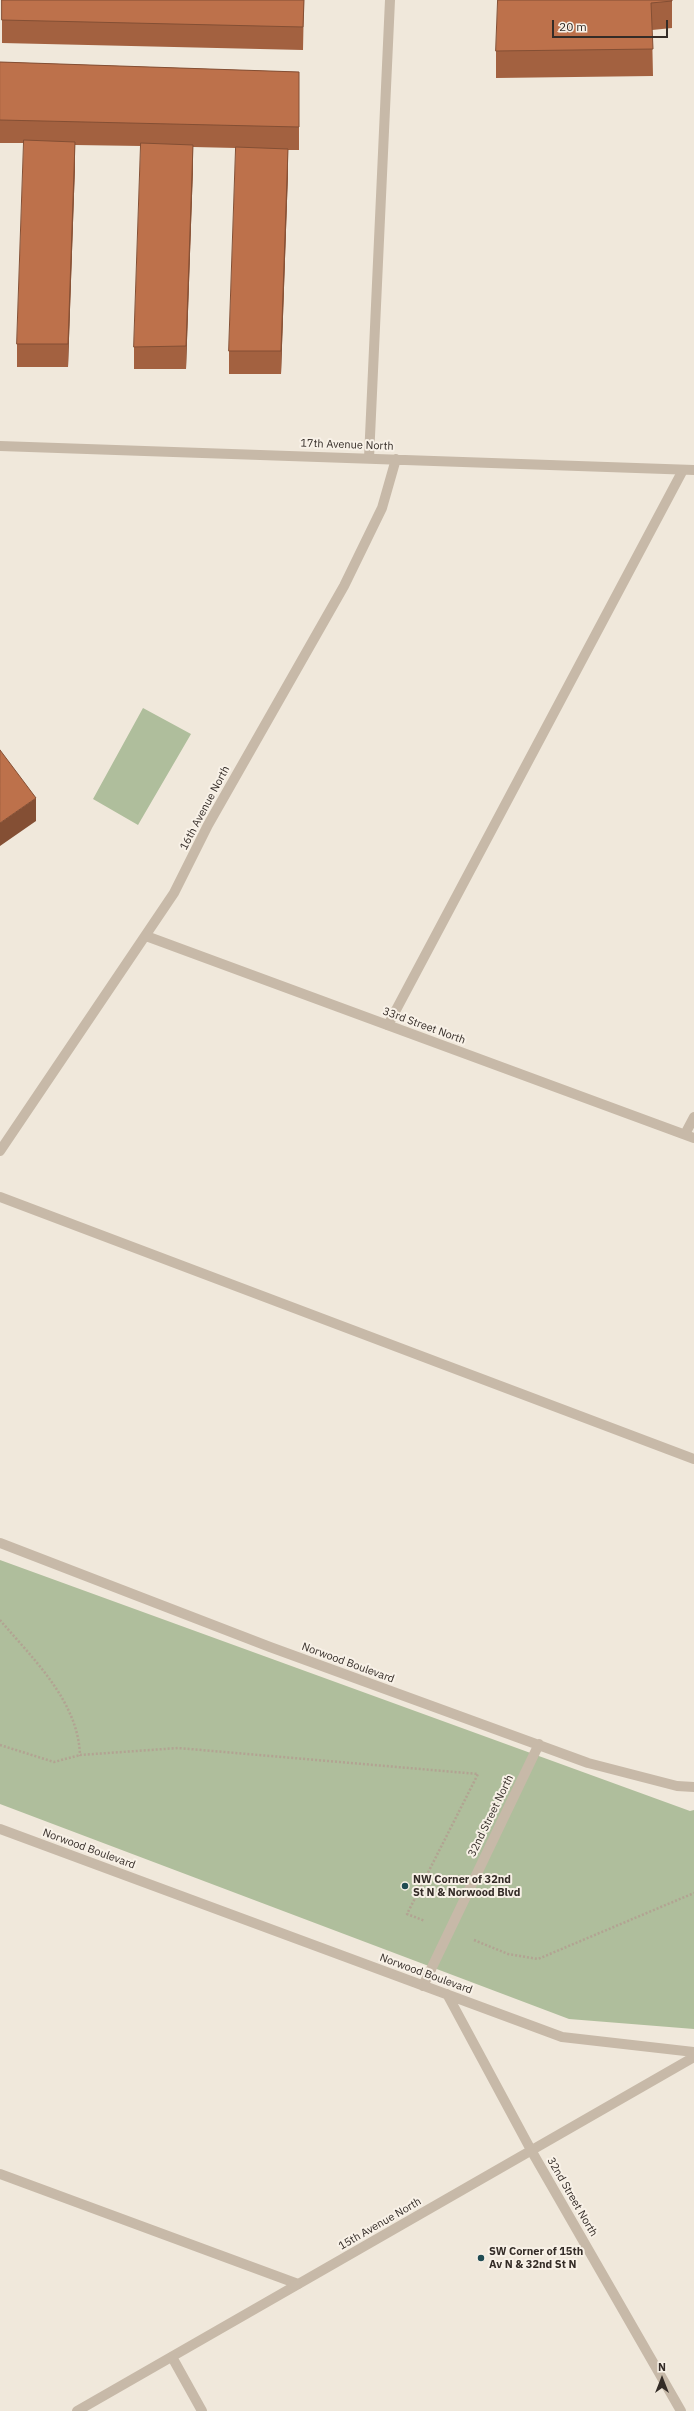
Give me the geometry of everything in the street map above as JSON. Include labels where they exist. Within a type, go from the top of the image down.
[{"type":"street","points":[[369,458],[390,0]]},
{"type":"street","name":"17th Avenue North","points":[[0,446],[694,470]]},
{"type":"street","name":"16th Avenue North","points":[[0,1151],[174,893],[216,811],[344,586],[382,508],[396,459]]},
{"type":"street","points":[[388,1025],[683,470]]},
{"type":"street","name":"33rd Street North","points":[[146,936],[690,1136]]},
{"type":"street","points":[[690,1136],[694,1117]]},
{"type":"street","points":[[0,1197],[694,1459]]},
{"type":"street","name":"Norwood Boulevard","points":[[0,1543],[270,1647],[588,1763],[677,1786],[694,1787]]},
{"type":"street","name":"32nd Street North","points":[[423,1986],[539,1744]]},
{"type":"street","name":"Norwood Boulevard","points":[[0,1829],[562,2037],[694,2052]]},
{"type":"street","name":"32nd Street North","points":[[447,1994],[531,2150],[681,2411]]},
{"type":"street","name":"15th Avenue North","points":[[77,2411],[694,2057]]},
{"type":"street","points":[[0,2174],[298,2284]]},
{"type":"street","points":[[172,2357],[202,2411]]},
{"type":"path","points":[[0,1620],[44,1672],[71,1713],[79,1741],[80,1755]]},
{"type":"path","points":[[0,1745],[54,1762],[80,1755],[178,1748],[478,1774],[407,1914],[508,1954],[538,1959],[694,1893]]},
{"type":"green space","points":[[143,708],[191,734],[138,825],[93,799]]},
{"type":"green space","points":[[0,1560],[690,1811],[694,1810],[694,2029],[569,2019],[0,1804]]},
{"type":"building","points":[[2,0],[304,0],[303,27],[2,20]]},
{"type":"building","points":[[498,0],[672,1],[651,3],[653,49],[496,51]]},
{"type":"building","points":[[0,62],[299,72],[299,127],[0,120]]},
{"type":"building","points":[[24,140],[75,142],[68,344],[17,344]]},
{"type":"building","points":[[141,143],[193,145],[186,346],[134,347]]},
{"type":"building","points":[[236,147],[288,149],[281,351],[229,351]]},
{"type":"building","points":[[0,750],[36,798],[0,823]]},
{"type":"place","name":"NW Corner of 32nd St N & Norwood Blvd","points":[[405,1886]]},
{"type":"place","name":"SW Corner of 15th Av N & 32nd St N","points":[[481,2258]]}]
